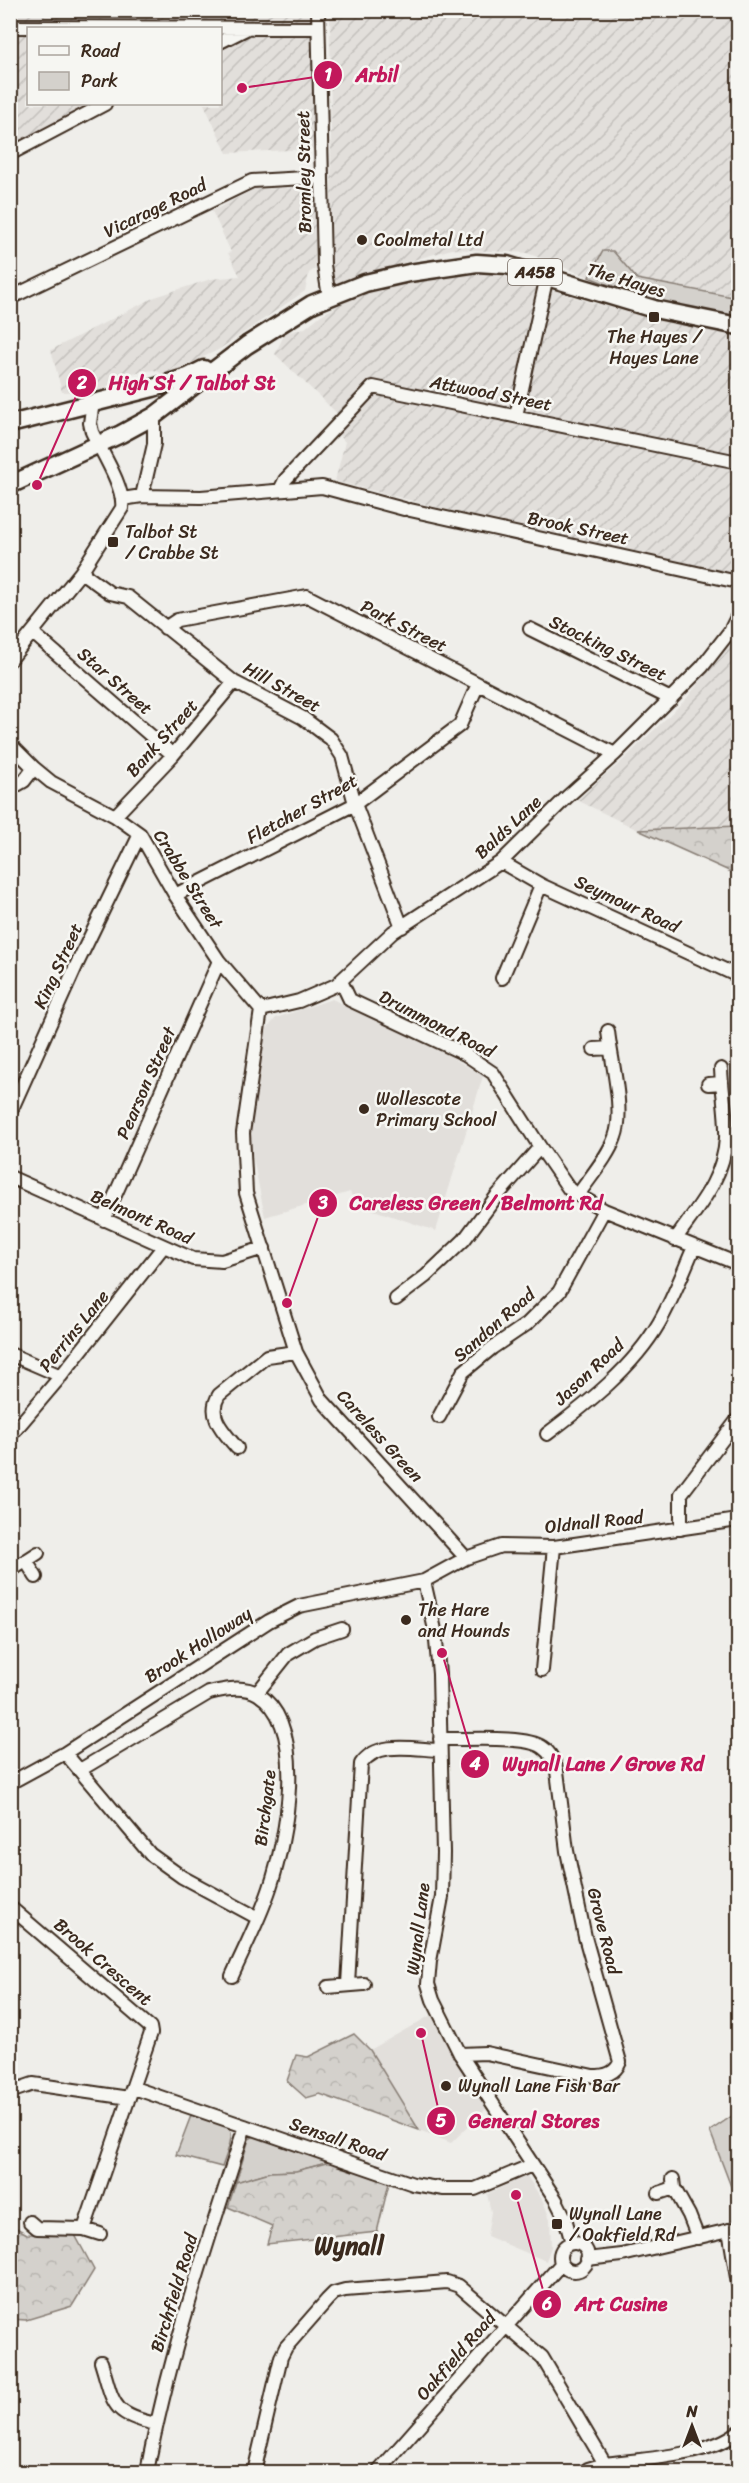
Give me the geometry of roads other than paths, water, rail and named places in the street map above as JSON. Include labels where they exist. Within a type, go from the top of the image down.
[{"type":"highway","name":"The Hayes","points":[[329,297],[387,278],[469,264],[507,265],[654,309],[738,326]]},
{"type":"highway","name":"A458","points":[[10,485],[98,445],[154,416],[247,345],[295,313],[329,297]]},
{"type":"highway","name":"A458","points":[[10,424],[188,377],[247,345]]},
{"type":"highway","points":[[153,388],[151,403],[154,416]]},
{"type":"street","name":"Bromley Street","points":[[318,10],[324,265],[329,297]]},
{"type":"street","points":[[10,27],[27,27]]},
{"type":"street","points":[[222,28],[318,28]]},
{"type":"street","points":[[222,41],[247,28]]},
{"type":"street","points":[[10,154],[103,105]]},
{"type":"street","name":"Vicarage Road","points":[[10,298],[252,181],[322,177]]},
{"type":"street","points":[[516,416],[548,276]]},
{"type":"street","name":"Attwood Street","points":[[280,490],[285,480],[373,387],[738,462]]},
{"type":"street","points":[[10,660],[34,634],[81,572],[120,513],[122,499],[90,423],[93,402]]},
{"type":"street","points":[[142,496],[154,444],[154,416]]},
{"type":"street","name":"Brook Street","points":[[122,499],[142,496],[201,497],[330,487],[407,509],[738,582]]},
{"type":"street","name":"Hill Street","points":[[81,572],[110,593],[128,597],[234,682],[303,718],[331,739],[342,756],[355,804],[402,927]]},
{"type":"street","name":"Park Street","points":[[165,628],[177,620],[307,596],[615,754]]},
{"type":"street","name":"Balds Lane","points":[[261,1010],[299,1001],[340,981],[393,932],[501,862],[671,699],[716,649],[730,631],[738,615]]},
{"type":"street","name":"Stocking Street","points":[[530,629],[671,699]]},
{"type":"street","name":"Star Street","points":[[34,634],[173,755]]},
{"type":"street","name":"Bank Street","points":[[115,816],[173,755],[234,682]]},
{"type":"street","name":"Fletcher Street","points":[[175,895],[355,804],[460,725],[478,684]]},
{"type":"street","name":"Crabbe Street","points":[[10,744],[34,768],[80,800],[115,816],[140,834],[175,895],[219,961],[261,1010]]},
{"type":"street","points":[[10,789],[24,781],[34,768]]},
{"type":"street","name":"King Street","points":[[10,1113],[76,966],[140,834]]},
{"type":"street","name":"Seymour Road","points":[[501,862],[541,885],[738,976]]},
{"type":"street","points":[[502,978],[541,885]]},
{"type":"street","name":"Pearson Street","points":[[105,1220],[219,961]]},
{"type":"street","name":"Drummond Road","points":[[340,981],[350,1000],[465,1054],[493,1072],[569,1189],[603,1210],[738,1264]]},
{"type":"street","name":"Careless Green","points":[[261,1010],[243,1133],[246,1193],[296,1352],[322,1400],[466,1558]]},
{"type":"street","points":[[578,1195],[616,1135],[618,1125],[616,1080],[608,1031]]},
{"type":"street","points":[[594,1049],[610,1048]]},
{"type":"street","points":[[675,1240],[707,1194],[720,1169],[726,1140],[721,1069]]},
{"type":"street","points":[[708,1083],[722,1083]]},
{"type":"street","points":[[400,1291],[426,1276],[464,1240],[496,1197],[540,1147]]},
{"type":"street","name":"Belmont Road","points":[[10,1177],[193,1259],[214,1261],[264,1248]]},
{"type":"street","name":"Sandon Road","points":[[439,1408],[463,1372],[527,1324],[559,1292],[603,1210]]},
{"type":"street","name":"Perrins Lane","points":[[10,1436],[61,1376],[163,1247]]},
{"type":"street","name":"Jason Road","points":[[556,1432],[634,1358],[659,1324],[694,1247]]},
{"type":"street","points":[[237,1448],[214,1417],[215,1401],[219,1395],[267,1356],[296,1352]]},
{"type":"street","points":[[10,1354],[61,1376]]},
{"type":"street","points":[[681,1530],[681,1494],[738,1419]]},
{"type":"street","name":"Oldnall Road","points":[[423,1581],[466,1558],[501,1546],[554,1547],[738,1520]]},
{"type":"street","points":[[545,1663],[554,1547]]},
{"type":"street","points":[[10,1570],[38,1553]]},
{"type":"street","points":[[26,1561],[36,1577]]},
{"type":"street","name":"Wynall Lane","points":[[423,1581],[435,1630],[439,1674],[442,1898],[428,1984],[433,2000],[460,2054],[563,2214],[572,2243]]},
{"type":"street","name":"Brook Holloway","points":[[10,1783],[65,1753],[269,1620],[299,1606],[423,1581]]},
{"type":"street","points":[[80,1770],[209,1693],[226,1689],[243,1689],[257,1693],[288,1654],[315,1638],[342,1629]]},
{"type":"street","name":"Birchgate","points":[[232,1976],[271,1886],[282,1834],[290,1772],[284,1729],[270,1705],[257,1693]]},
{"type":"street","name":"Grove Road","points":[[440,1745],[525,1741],[543,1748],[554,1760],[567,1851],[585,1937],[620,2062],[617,2068],[606,2076],[593,2076],[486,2053],[460,2054]]},
{"type":"street","points":[[348,1984],[361,1764],[368,1754],[384,1748],[440,1745]]},
{"type":"street","points":[[65,1753],[150,1854],[182,1877],[258,1918]]},
{"type":"street","name":"Brook Crescent","points":[[10,1907],[150,2027],[151,2033],[132,2093]]},
{"type":"street","points":[[328,1987],[364,1984]]},
{"type":"street","name":"Sensall Road","points":[[10,2092],[33,2084],[132,2093],[245,2126],[413,2184],[444,2189],[475,2189],[532,2165]]},
{"type":"street","points":[[84,2229],[132,2093]]},
{"type":"street","name":"Birchfield Road","points":[[147,2472],[178,2334],[245,2126]]},
{"type":"street","points":[[659,2193],[674,2184],[698,2238]]},
{"type":"street","points":[[30,2222],[37,2228],[84,2229],[100,2234]]},
{"type":"street","points":[[587,2259],[622,2255],[734,2229],[738,2284]]},
{"type":"street","points":[[572,2243],[585,2249],[587,2259],[585,2265],[573,2271],[561,2264],[561,2251],[572,2243]]},
{"type":"street","name":"Oakfield Road","points":[[378,2472],[504,2326],[561,2264]]},
{"type":"street","points":[[254,2472],[281,2357],[286,2347],[334,2293],[345,2290],[447,2282],[459,2286],[542,2357],[605,2464]]},
{"type":"street","points":[[101,2362],[115,2406],[121,2413],[135,2420],[156,2424]]},
{"type":"street","points":[[584,2472],[605,2464],[661,2457],[710,2447],[727,2442],[738,2432]]},
{"type":"place","name":"Arbil","points":[[242,88]]},
{"type":"place","name":"Coolmetal Ltd","points":[[362,240]]},
{"type":"place","name":"The Hayes / Hayes Lane","points":[[654,317]]},
{"type":"place","name":"High St / Talbot St","points":[[37,485]]},
{"type":"place","name":"Talbot St / Crabbe St","points":[[113,542]]},
{"type":"place","name":"Wollescote Primary School","points":[[364,1109]]},
{"type":"place","name":"Careless Green / Belmont Rd","points":[[287,1303]]},
{"type":"place","name":"The Hare and Hounds","points":[[406,1620]]},
{"type":"place","name":"Wynall Lane / Grove Rd","points":[[442,1653]]},
{"type":"place","name":"General Stores","points":[[421,2033]]},
{"type":"place","name":"Wynall Lane Fish Bar","points":[[446,2086]]},
{"type":"place","name":"Art Cusine","points":[[516,2195]]},
{"type":"place","name":"Wynall Lane / Oakfield Rd","points":[[557,2224]]},
{"type":"district","name":"Wynall","points":[[349,2246]]}]
